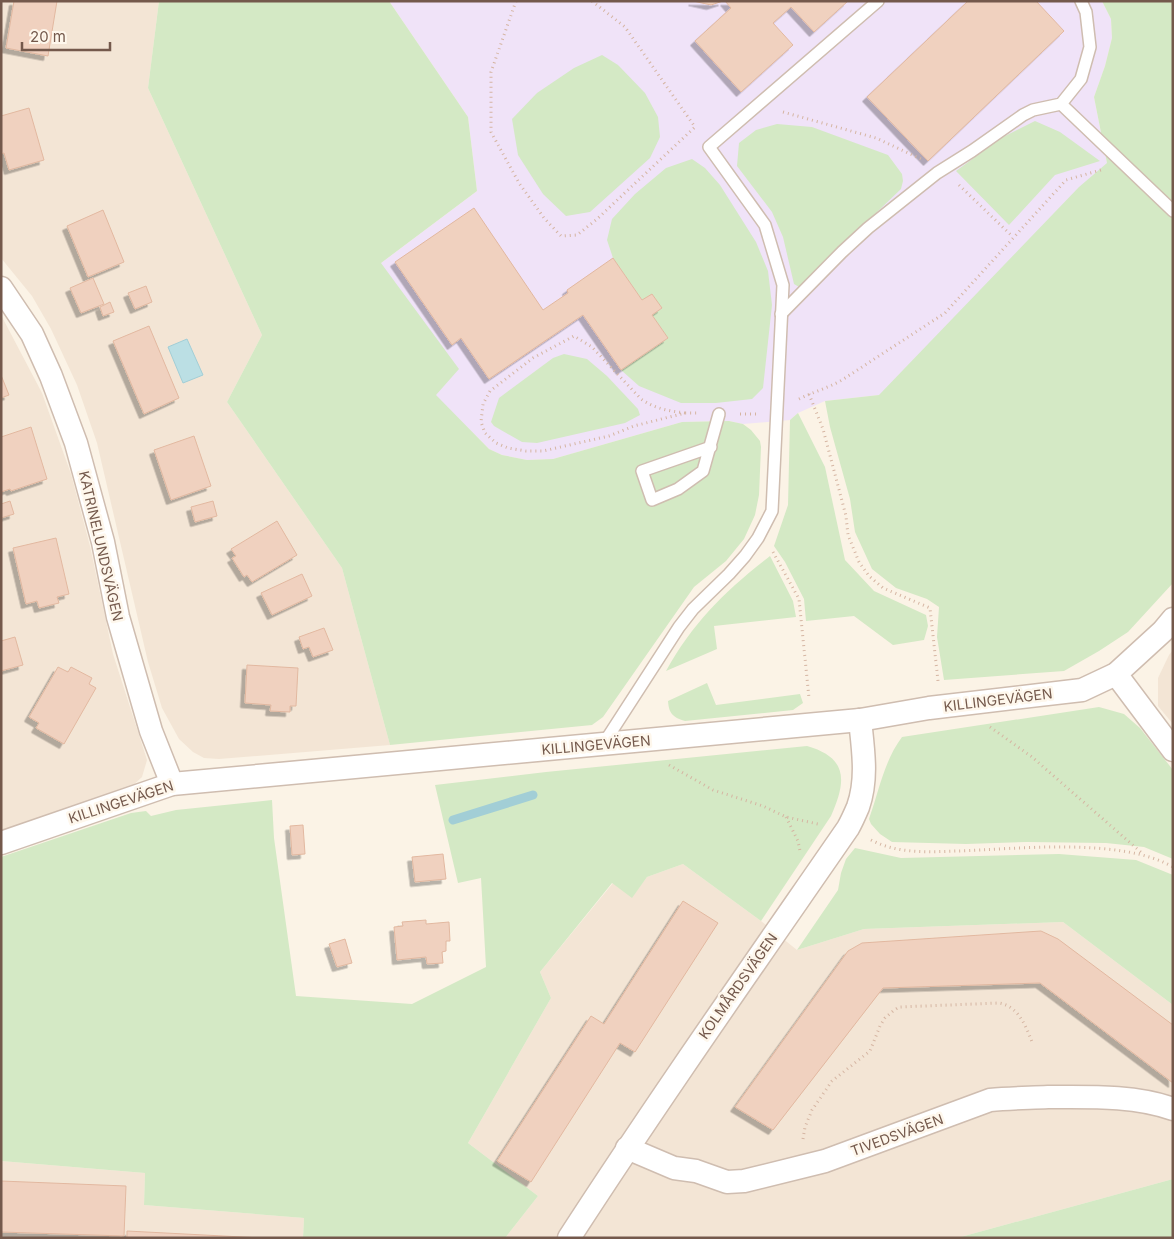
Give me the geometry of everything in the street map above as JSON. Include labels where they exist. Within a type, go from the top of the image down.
[{"type":"street","name":"KATRINELUNDSVÄGEN","points":[[1,288],[32,334],[51,376],[76,443],[103,542],[118,617],[151,731],[172,784]]},
{"type":"street","name":"KILLINGEVÄGEN","points":[[1,843],[172,784],[812,725],[860,720],[959,704],[1082,690],[1116,674],[1163,631],[1173,619]]},
{"type":"street","points":[[1116,674],[1173,750]]},
{"type":"street","name":"KOLMÅRDSVÄGEN","points":[[569,1238],[627,1148],[848,828],[858,806],[863,786],[864,761],[860,720]]},
{"type":"street","name":"TIVEDSVÄGEN","points":[[627,1148],[674,1168],[696,1172],[727,1182],[744,1181],[826,1161],[990,1100],[1016,1097],[1090,1096],[1158,1104],[1173,1109]]},
{"type":"lane","points":[[604,744],[679,627],[693,609],[729,574],[758,538],[772,511],[783,285],[765,225],[709,147],[878,1]]},
{"type":"lane","points":[[781,314],[868,228],[942,169],[1033,110],[1061,104],[1081,79],[1090,47],[1086,12],[1081,1]]},
{"type":"lane","points":[[1061,104],[1173,211]]},
{"type":"lane","points":[[711,447],[642,471],[652,500],[678,489],[702,471],[711,447],[719,414]]},
{"type":"path","points":[[516,1],[491,72],[491,132],[519,183],[544,218],[560,236],[577,235],[596,220],[695,127]]},
{"type":"path","points":[[592,1],[625,27],[709,147]]},
{"type":"path","points":[[758,105],[876,138],[942,169]]},
{"type":"path","points":[[685,413],[634,426],[608,436],[543,451],[508,448],[496,443],[485,433],[481,422],[482,404],[490,391],[533,358],[574,336],[592,347],[641,399],[650,405],[669,411],[685,413],[754,414],[776,410],[809,394],[827,389],[945,312],[1066,180],[1098,172],[1120,159]]},
{"type":"path","points":[[955,181],[1014,237]]},
{"type":"path","points":[[809,394],[823,429],[852,548],[869,576],[883,588],[930,608],[938,683]]},
{"type":"path","points":[[775,553],[799,599],[812,725]]},
{"type":"path","points":[[959,704],[1032,757],[1146,856]]},
{"type":"path","points":[[638,741],[669,765],[713,790],[762,806],[786,817],[810,823],[848,828],[888,848],[929,852],[1092,848],[1146,856],[1173,867]]},
{"type":"path","points":[[802,1167],[804,1132],[812,1110],[832,1081],[870,1051],[885,1018],[899,1007],[1006,1004],[1013,1008],[1023,1022],[1032,1042]]},
{"type":"shaded area","points":[[1,1],[159,1],[148,88],[262,335],[227,402],[342,568],[390,745],[219,759],[204,758],[193,752],[179,739],[162,708],[148,662],[97,443],[77,385],[51,329],[32,296],[1,258]]},
{"type":"shaded area","points":[[389,1],[1102,1],[1111,19],[1112,38],[1094,97],[1107,163],[1173,277],[879,395],[825,401],[798,413],[790,420],[743,424],[729,421],[682,422],[553,459],[527,460],[502,455],[489,449],[435,395],[381,263],[477,191],[468,117]]},
{"type":"shaded area","points":[[1,315],[42,393],[71,474],[90,546],[113,654],[147,760],[142,777],[131,787],[114,795],[1,830]]},
{"type":"shaded area","points":[[1173,650],[1173,724],[1158,706],[1158,678]]},
{"type":"shaded area","points":[[683,864],[797,950],[864,929],[1063,922],[1173,1005],[1173,1179],[957,1238],[505,1238],[538,1196],[468,1143],[551,998],[540,972],[613,883],[632,897],[647,877]]},
{"type":"shaded area","points":[[1,1161],[145,1173],[144,1205],[304,1218],[303,1238],[1,1238]]},
{"type":"green space","points":[[159,1],[389,1],[468,117],[477,191],[381,263],[459,369],[436,395],[489,449],[502,455],[527,460],[553,459],[682,422],[729,421],[743,424],[760,441],[759,495],[755,515],[744,539],[726,561],[694,587],[603,717],[592,725],[390,745],[342,568],[227,402],[262,335],[148,88]]},
{"type":"green space","points":[[1102,1],[1173,1],[1173,583],[1128,632],[1064,671],[944,680],[937,637],[939,607],[927,599],[896,588],[872,569],[855,532],[850,499],[830,427],[825,401],[879,395],[1079,187],[1107,163],[1094,97],[1112,38],[1111,19]]},
{"type":"green space","points":[[602,55],[618,65],[645,93],[658,117],[660,137],[650,158],[590,212],[566,216],[543,194],[518,155],[512,119],[537,93],[574,68]]},
{"type":"green space","points":[[1035,121],[1060,132],[1100,161],[1055,175],[1009,225],[956,171],[1001,138]]},
{"type":"green space","points":[[777,124],[812,127],[888,155],[902,174],[903,181],[901,189],[799,287],[794,284],[783,237],[772,212],[737,166],[739,143],[756,130]]},
{"type":"green space","points":[[692,159],[705,168],[720,185],[756,242],[768,271],[772,305],[763,388],[752,399],[716,403],[681,403],[639,386],[621,370],[668,338],[652,315],[662,308],[642,300],[613,258],[607,240],[612,219],[635,194],[666,168]]},
{"type":"green space","points":[[564,354],[587,359],[607,376],[638,409],[640,415],[625,423],[537,443],[522,442],[494,426],[491,422],[499,398],[553,358]]},
{"type":"green space","points":[[798,413],[825,467],[845,560],[874,591],[926,615],[928,626],[924,640],[893,645],[854,616],[806,621],[804,599],[785,562],[774,546],[788,505],[790,420]]},
{"type":"green space","points":[[770,556],[793,601],[796,617],[714,626],[717,649],[666,671],[676,653],[699,622],[725,594]]},
{"type":"green space","points":[[707,683],[716,705],[800,694],[803,703],[793,710],[685,721],[672,714],[668,701]]},
{"type":"green space","points":[[1099,707],[1124,714],[1140,728],[1173,770],[1173,859],[1144,847],[1106,843],[1027,842],[966,844],[892,842],[880,834],[871,824],[869,819],[883,776],[891,756],[902,737]]},
{"type":"green space","points":[[807,746],[831,757],[837,764],[841,782],[836,804],[831,816],[761,921],[683,864],[647,877],[632,898],[612,883],[540,972],[551,998],[468,1143],[538,1196],[505,1238],[303,1238],[304,1218],[144,1205],[145,1173],[1,1161],[1,857],[131,813],[146,811],[151,816],[176,810],[272,800],[274,838],[296,996],[412,1004],[486,967],[481,878],[458,883],[435,785]]},
{"type":"green space","points":[[855,848],[901,858],[1059,854],[1136,860],[1173,875],[1173,1005],[1063,922],[864,929],[797,950],[838,890],[846,859]]},
{"type":"green space","points":[[1173,1179],[1173,1238],[957,1238]]},
{"type":"water","points":[[187,339],[203,375],[183,383],[168,347]]},
{"type":"building","points":[[14,1],[57,1],[48,56],[6,48]]},
{"type":"building","points":[[693,1],[723,1],[711,5]]},
{"type":"building","points":[[725,1],[848,1],[814,32],[791,7],[773,23],[793,45],[741,92],[695,41],[731,8]]},
{"type":"building","points":[[968,1],[1036,1],[1064,31],[928,161],[867,97]]},
{"type":"building","points":[[29,108],[44,160],[9,170],[4,153],[1,154],[1,116]]},
{"type":"building","points":[[474,208],[543,310],[568,293],[567,290],[613,258],[642,300],[652,294],[662,308],[652,315],[668,338],[621,370],[583,315],[489,379],[461,338],[452,345],[395,262]]},
{"type":"building","points":[[103,210],[124,262],[88,277],[67,226]]},
{"type":"building","points":[[93,278],[104,304],[81,313],[70,288]]},
{"type":"building","points":[[146,286],[152,302],[135,309],[128,293]]},
{"type":"building","points":[[110,302],[114,312],[103,316],[100,307]]},
{"type":"building","points":[[149,326],[179,398],[144,414],[113,341]]},
{"type":"building","points":[[1,375],[9,395],[1,398]]},
{"type":"building","points":[[31,427],[47,479],[11,491],[10,489],[1,492],[1,437]]},
{"type":"building","points":[[194,436],[211,486],[171,500],[154,450]]},
{"type":"building","points":[[10,501],[14,514],[1,518],[1,504]]},
{"type":"building","points":[[213,501],[217,516],[195,522],[191,507]]},
{"type":"building","points":[[277,521],[297,555],[252,582],[247,575],[244,577],[232,558],[236,556],[231,549]]},
{"type":"building","points":[[56,538],[69,594],[57,597],[59,603],[39,608],[37,601],[26,604],[13,548]]},
{"type":"building","points":[[302,574],[312,596],[272,615],[261,593]]},
{"type":"building","points":[[324,628],[333,650],[313,657],[309,647],[303,649],[299,637]]},
{"type":"building","points":[[15,637],[23,665],[1,671],[1,641]]},
{"type":"building","points":[[247,665],[298,668],[296,706],[290,706],[290,712],[270,711],[271,705],[245,703]]},
{"type":"building","points":[[58,667],[68,672],[71,667],[92,678],[89,684],[96,688],[64,744],[36,728],[39,723],[29,717]]},
{"type":"building","points":[[303,825],[305,854],[292,855],[290,826]]},
{"type":"building","points":[[443,854],[446,879],[415,882],[412,857]]},
{"type":"building","points":[[683,901],[718,923],[635,1052],[620,1043],[531,1182],[497,1161],[591,1016],[604,1024]]},
{"type":"building","points":[[426,920],[426,924],[449,922],[450,941],[446,941],[446,951],[442,952],[443,963],[427,964],[426,957],[397,960],[394,927],[403,926],[402,922]]},
{"type":"building","points":[[1041,931],[1058,939],[1173,1025],[1173,1083],[1040,983],[883,988],[773,1130],[735,1107],[848,951],[862,943]]},
{"type":"building","points":[[345,939],[352,963],[337,967],[329,944]]},
{"type":"building","points":[[1,1181],[126,1186],[124,1236],[1,1232]]},
{"type":"building","points":[[127,1231],[262,1238],[127,1238]]},
{"type":"waterway","points":[[453,820],[533,795]]}]
